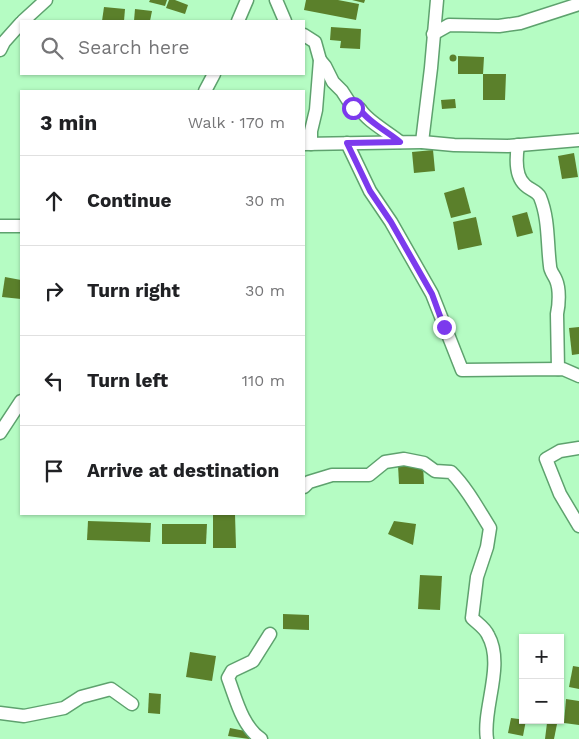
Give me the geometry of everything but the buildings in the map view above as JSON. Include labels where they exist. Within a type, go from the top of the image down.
[{"type":"street","points":[[24,20],[46,0]]},
{"type":"street","points":[[238,20],[247,0]]},
{"type":"street","points":[[276,0],[285,20]]},
{"type":"street","points":[[422,142],[437,0]]},
{"type":"street","points":[[433,34],[449,25],[499,26],[520,23],[579,4]]},
{"type":"street","points":[[0,50],[4,42],[20,24]]},
{"type":"street","points":[[305,36],[315,42],[320,60],[316,110],[307,144],[422,142],[454,145],[518,145],[579,140]]},
{"type":"street","points":[[320,60],[333,82],[342,91],[353,108],[360,109],[365,117],[400,142]]},
{"type":"street","points":[[206,90],[213,75]]},
{"type":"street","points":[[347,143],[370,191],[391,222],[432,294],[462,370],[558,369],[573,372],[579,376]]},
{"type":"street","points":[[518,145],[516,160],[520,178],[524,185],[539,194],[544,210],[549,239],[550,268],[557,282],[559,306],[557,314],[558,369]]},
{"type":"street","points":[[0,226],[20,226]]},
{"type":"street","points":[[0,433],[20,403]]},
{"type":"street","points":[[579,448],[560,450],[546,459],[560,494],[579,526]]},
{"type":"street","points":[[305,486],[309,482],[332,475],[369,475],[385,462],[404,459],[424,463],[436,471],[451,472],[464,485],[471,500],[490,528],[487,547],[477,577],[472,618],[488,634],[494,651],[493,692],[488,716],[487,739]]},
{"type":"street","points":[[261,739],[255,735],[244,720],[228,678],[232,671],[253,661],[270,634]]},
{"type":"street","points":[[0,713],[24,716],[64,708],[81,697],[110,689],[132,704]]},
{"type":"route","points":[[353,108],[360,109],[365,117],[400,142],[347,143],[370,191],[391,222],[432,294],[444,327]]}]
